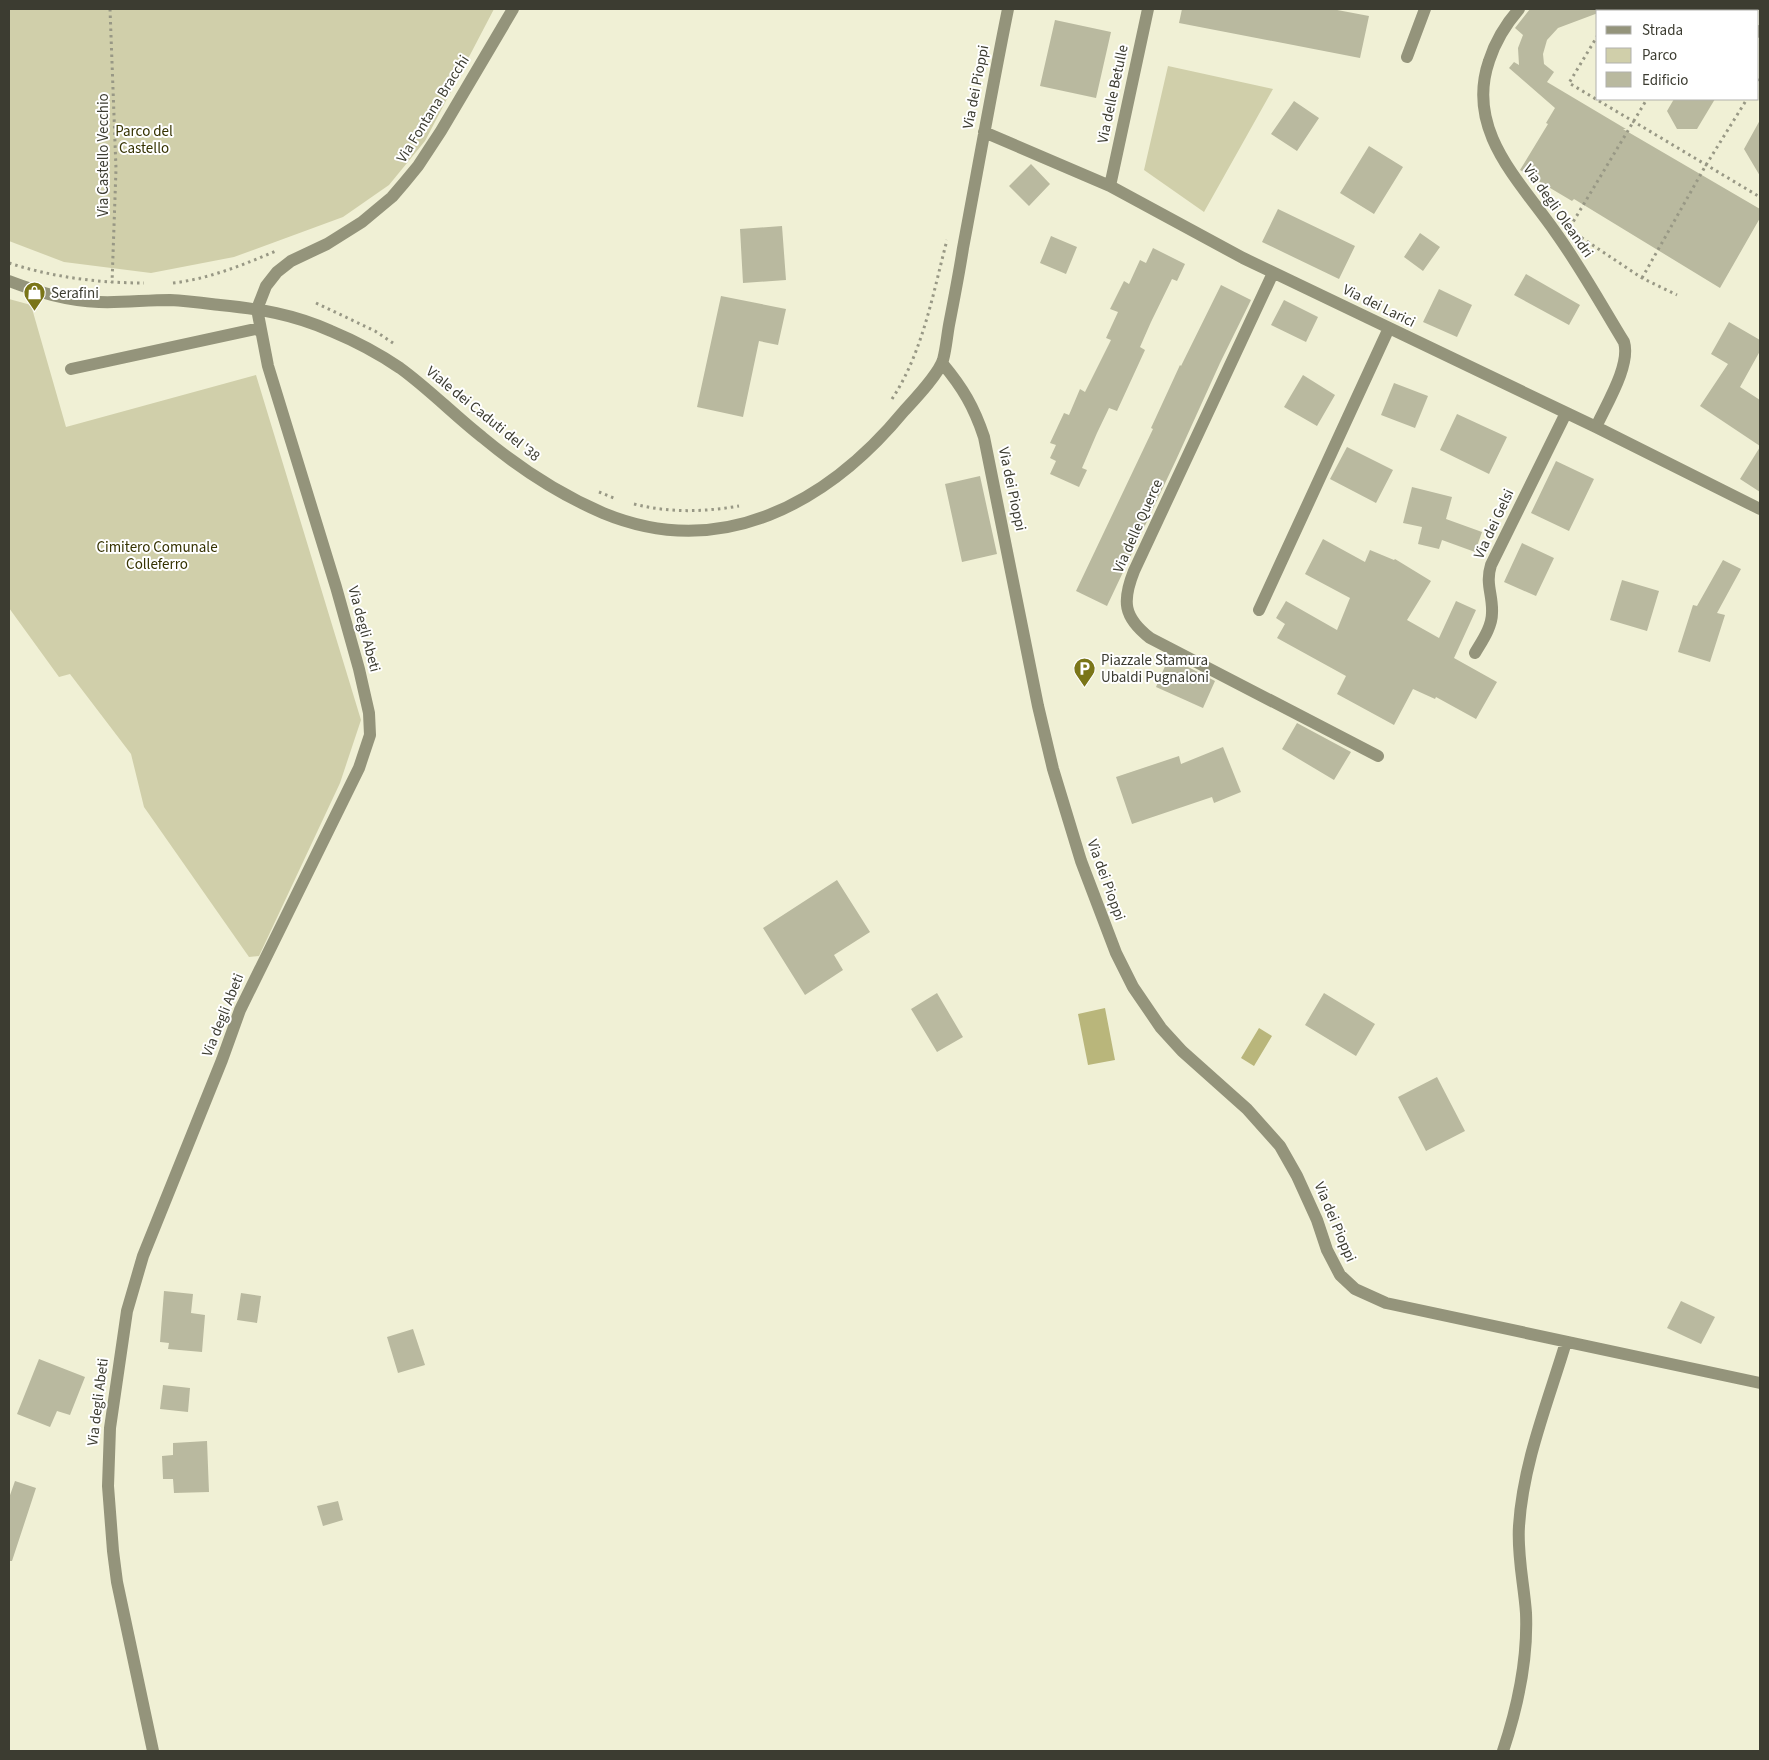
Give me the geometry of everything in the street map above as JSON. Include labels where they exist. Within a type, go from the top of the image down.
[{"type":"street","name":"Via Fontana Bracchi","points":[[257,309],[266,286],[277,272],[291,262],[327,244],[362,222],[392,197],[404,183],[418,166],[441,131],[513,9]]},
{"type":"street","name":"Via dei Pioppi","points":[[1008,9],[942,363],[958,382],[969,400],[984,438],[1038,706],[1053,768],[1073,837],[1098,909],[1116,953],[1142,1002],[1175,1044],[1247,1109],[1280,1146],[1293,1168],[1314,1214],[1329,1255],[1340,1275],[1350,1285],[1368,1296],[1386,1302],[1760,1383]]},
{"type":"street","name":"Via delle Betulle","points":[[1110,186],[1148,9]]},
{"type":"street","points":[[1407,56],[1425,9]]},
{"type":"street","name":"Via degli Oleandri","points":[[1518,9],[1500,36],[1490,58],[1482,85],[1483,109],[1499,153],[1515,178],[1558,235],[1624,342],[1626,353],[1623,368],[1596,427]]},
{"type":"street","name":"Via dei Larici","points":[[984,132],[1110,186],[1273,273],[1596,427],[1760,509]]},
{"type":"street","name":"Via delle Querce","points":[[1273,273],[1134,571],[1127,592],[1127,610],[1135,625],[1150,638],[1378,756]]},
{"type":"street","name":"Viale dei Caduti del '38","points":[[9,281],[62,298],[90,302],[174,300],[279,312],[304,320],[330,330],[373,352],[414,380],[513,462],[544,482],[603,513],[664,530],[717,529],[755,520],[790,505],[821,488],[846,471],[876,443],[942,363]]},
{"type":"street","name":"Via degli Abeti","points":[[154,1751],[118,1582],[113,1551],[108,1486],[110,1428],[127,1311],[143,1256],[222,1060],[240,1010],[359,768],[370,736],[369,713],[347,626],[273,385],[257,309]]},
{"type":"street","points":[[71,369],[260,328]]},
{"type":"street","points":[[1259,610],[1389,328]]},
{"type":"street","name":"Via dei Gelsi","points":[[1475,653],[1489,627],[1492,614],[1488,583],[1491,566],[1566,413]]},
{"type":"street","points":[[1503,1751],[1518,1699],[1525,1655],[1526,1612],[1518,1550],[1521,1509],[1534,1447],[1566,1342]]},
{"type":"path","name":"Via Castello Vecchio","points":[[110,9],[116,169],[112,302]]},
{"type":"path","points":[[1596,38],[1568,83],[1596,100]]},
{"type":"path","points":[[1596,100],[1760,197]]},
{"type":"path","points":[[1567,232],[1646,100]]},
{"type":"path","points":[[1642,278],[1706,165],[1746,100]]},
{"type":"path","points":[[890,401],[904,378],[924,326],[949,230]]},
{"type":"path","points":[[1573,233],[1579,234],[1642,278],[1677,295]]},
{"type":"path","points":[[169,284],[214,274],[251,262],[278,250]]},
{"type":"path","points":[[9,263],[79,279],[149,283]]},
{"type":"path","points":[[316,303],[375,331],[400,348]]},
{"type":"path","points":[[593,489],[618,499]]},
{"type":"path","points":[[627,502],[657,509],[679,511],[706,511],[742,505]]},
{"type":"green space","name":"Parco del Castello","points":[[9,9],[494,9],[425,141],[389,185],[343,217],[234,257],[151,273],[64,262],[9,241]]},
{"type":"green space","points":[[1168,66],[1273,89],[1204,212],[1144,170]]},
{"type":"green space","name":"Cimitero Comunale Colleferro","points":[[9,299],[31,305],[66,427],[256,375],[361,720],[340,783],[259,956],[249,957],[144,807],[131,754],[70,674],[59,677],[9,608]]},
{"type":"shaded area","points":[[1105,1008],[1115,1060],[1088,1065],[1078,1014]]},
{"type":"shaded area","points":[[1259,1028],[1272,1036],[1254,1066],[1241,1058]]},
{"type":"building","points":[[1182,9],[1332,9],[1369,16],[1360,58],[1179,23]]},
{"type":"building","points":[[1530,9],[1604,9],[1596,10],[1596,14],[1558,28],[1547,40],[1543,54],[1544,64],[1554,72],[1547,82],[1760,209],[1760,218],[1720,288],[1574,199],[1572,201],[1520,170],[1548,124],[1546,123],[1555,108],[1509,68],[1514,62],[1519,65],[1518,48],[1523,35],[1515,28]]},
{"type":"building","points":[[1055,20],[1111,32],[1096,98],[1040,86]]},
{"type":"building","points":[[1673,100],[1714,100],[1697,129],[1677,129],[1667,111]]},
{"type":"building","points":[[1294,101],[1319,118],[1297,151],[1271,134]]},
{"type":"building","points":[[1760,120],[1760,176],[1744,149]]},
{"type":"building","points":[[1369,146],[1403,167],[1374,214],[1340,193]]},
{"type":"building","points":[[1031,164],[1050,184],[1029,206],[1009,186]]},
{"type":"building","points":[[1278,209],[1355,246],[1339,279],[1262,242]]},
{"type":"building","points":[[782,226],[786,280],[743,283],[740,229]]},
{"type":"building","points":[[1420,233],[1440,247],[1423,271],[1404,257]]},
{"type":"building","points":[[1051,236],[1077,247],[1066,274],[1040,263]]},
{"type":"building","points":[[1153,248],[1185,264],[1177,281],[1172,279],[1151,322],[1140,347],[1145,350],[1117,411],[1109,408],[1097,433],[1082,468],[1087,470],[1079,487],[1050,474],[1056,461],[1050,458],[1056,445],[1050,443],[1064,413],[1069,415],[1080,389],[1085,392],[1111,340],[1106,338],[1118,312],[1110,309],[1124,281],[1129,284],[1140,260],[1146,263]]},
{"type":"building","points":[[1526,274],[1580,305],[1569,325],[1514,295]]},
{"type":"building","points":[[1221,285],[1251,300],[1107,606],[1076,591],[1153,429],[1151,428],[1180,365]]},
{"type":"building","points":[[1439,289],[1472,305],[1457,337],[1423,322]]},
{"type":"building","points":[[721,296],[786,309],[778,345],[759,341],[743,417],[697,407]]},
{"type":"building","points":[[1284,300],[1318,317],[1306,342],[1271,325]]},
{"type":"building","points":[[1729,322],[1760,340],[1760,351],[1740,387],[1760,400],[1760,446],[1700,406],[1728,364],[1711,354]]},
{"type":"building","points":[[1303,375],[1335,395],[1317,426],[1284,407]]},
{"type":"building","points":[[1394,383],[1428,396],[1415,428],[1381,415]]},
{"type":"building","points":[[1457,414],[1507,437],[1489,474],[1440,450]]},
{"type":"building","points":[[1347,447],[1393,470],[1376,503],[1330,479]]},
{"type":"building","points":[[1760,447],[1760,492],[1740,479]]},
{"type":"building","points":[[1556,461],[1594,479],[1569,531],[1531,513]]},
{"type":"building","points":[[980,476],[997,554],[962,562],[945,484]]},
{"type":"building","points":[[1412,487],[1452,497],[1446,519],[1482,532],[1475,552],[1442,540],[1439,549],[1418,544],[1422,527],[1403,523]]},
{"type":"building","points":[[1323,539],[1365,562],[1370,550],[1395,559],[1431,581],[1407,620],[1439,638],[1456,601],[1476,610],[1454,658],[1497,682],[1476,719],[1436,697],[1435,699],[1413,689],[1394,725],[1337,694],[1346,676],[1277,638],[1285,624],[1276,618],[1286,601],[1337,630],[1350,598],[1305,574]]},
{"type":"building","points":[[1522,543],[1554,558],[1536,596],[1504,582]]},
{"type":"building","points":[[1723,560],[1741,569],[1717,613],[1725,615],[1710,662],[1678,652],[1693,605],[1697,606]]},
{"type":"building","points":[[1622,580],[1659,591],[1647,631],[1610,620]]},
{"type":"building","points":[[1169,657],[1215,681],[1203,708],[1156,687]]},
{"type":"building","points":[[1297,723],[1351,752],[1334,780],[1282,749]]},
{"type":"building","points":[[1223,747],[1241,792],[1214,803],[1212,797],[1132,824],[1116,777],[1179,756],[1181,764]]},
{"type":"building","points":[[837,880],[870,932],[834,955],[843,970],[805,995],[763,928]]},
{"type":"building","points":[[937,993],[963,1037],[937,1052],[911,1009]]},
{"type":"building","points":[[1324,993],[1375,1024],[1356,1056],[1305,1025]]},
{"type":"building","points":[[1437,1077],[1465,1131],[1426,1151],[1398,1097]]},
{"type":"building","points":[[164,1291],[193,1294],[191,1313],[205,1315],[202,1352],[168,1349],[169,1343],[160,1342]]},
{"type":"building","points":[[241,1293],[261,1296],[257,1323],[237,1320]]},
{"type":"building","points":[[1681,1301],[1715,1317],[1701,1344],[1667,1328]]},
{"type":"building","points":[[413,1329],[425,1365],[398,1373],[387,1337]]},
{"type":"building","points":[[39,1359],[85,1377],[70,1415],[57,1411],[50,1427],[17,1414]]},
{"type":"building","points":[[163,1385],[190,1388],[188,1412],[160,1409]]},
{"type":"building","points":[[207,1441],[209,1492],[174,1493],[173,1479],[163,1479],[162,1456],[173,1455],[173,1443]]},
{"type":"building","points":[[15,1481],[36,1488],[12,1561],[9,1561],[9,1498]]},
{"type":"building","points":[[338,1501],[343,1520],[323,1526],[317,1506]]},
{"type":"place","name":"Serafini","points":[[35,312]]},
{"type":"place","name":"Piazzale Stamura Ubaldi Pugnaloni","points":[[1085,688]]}]
